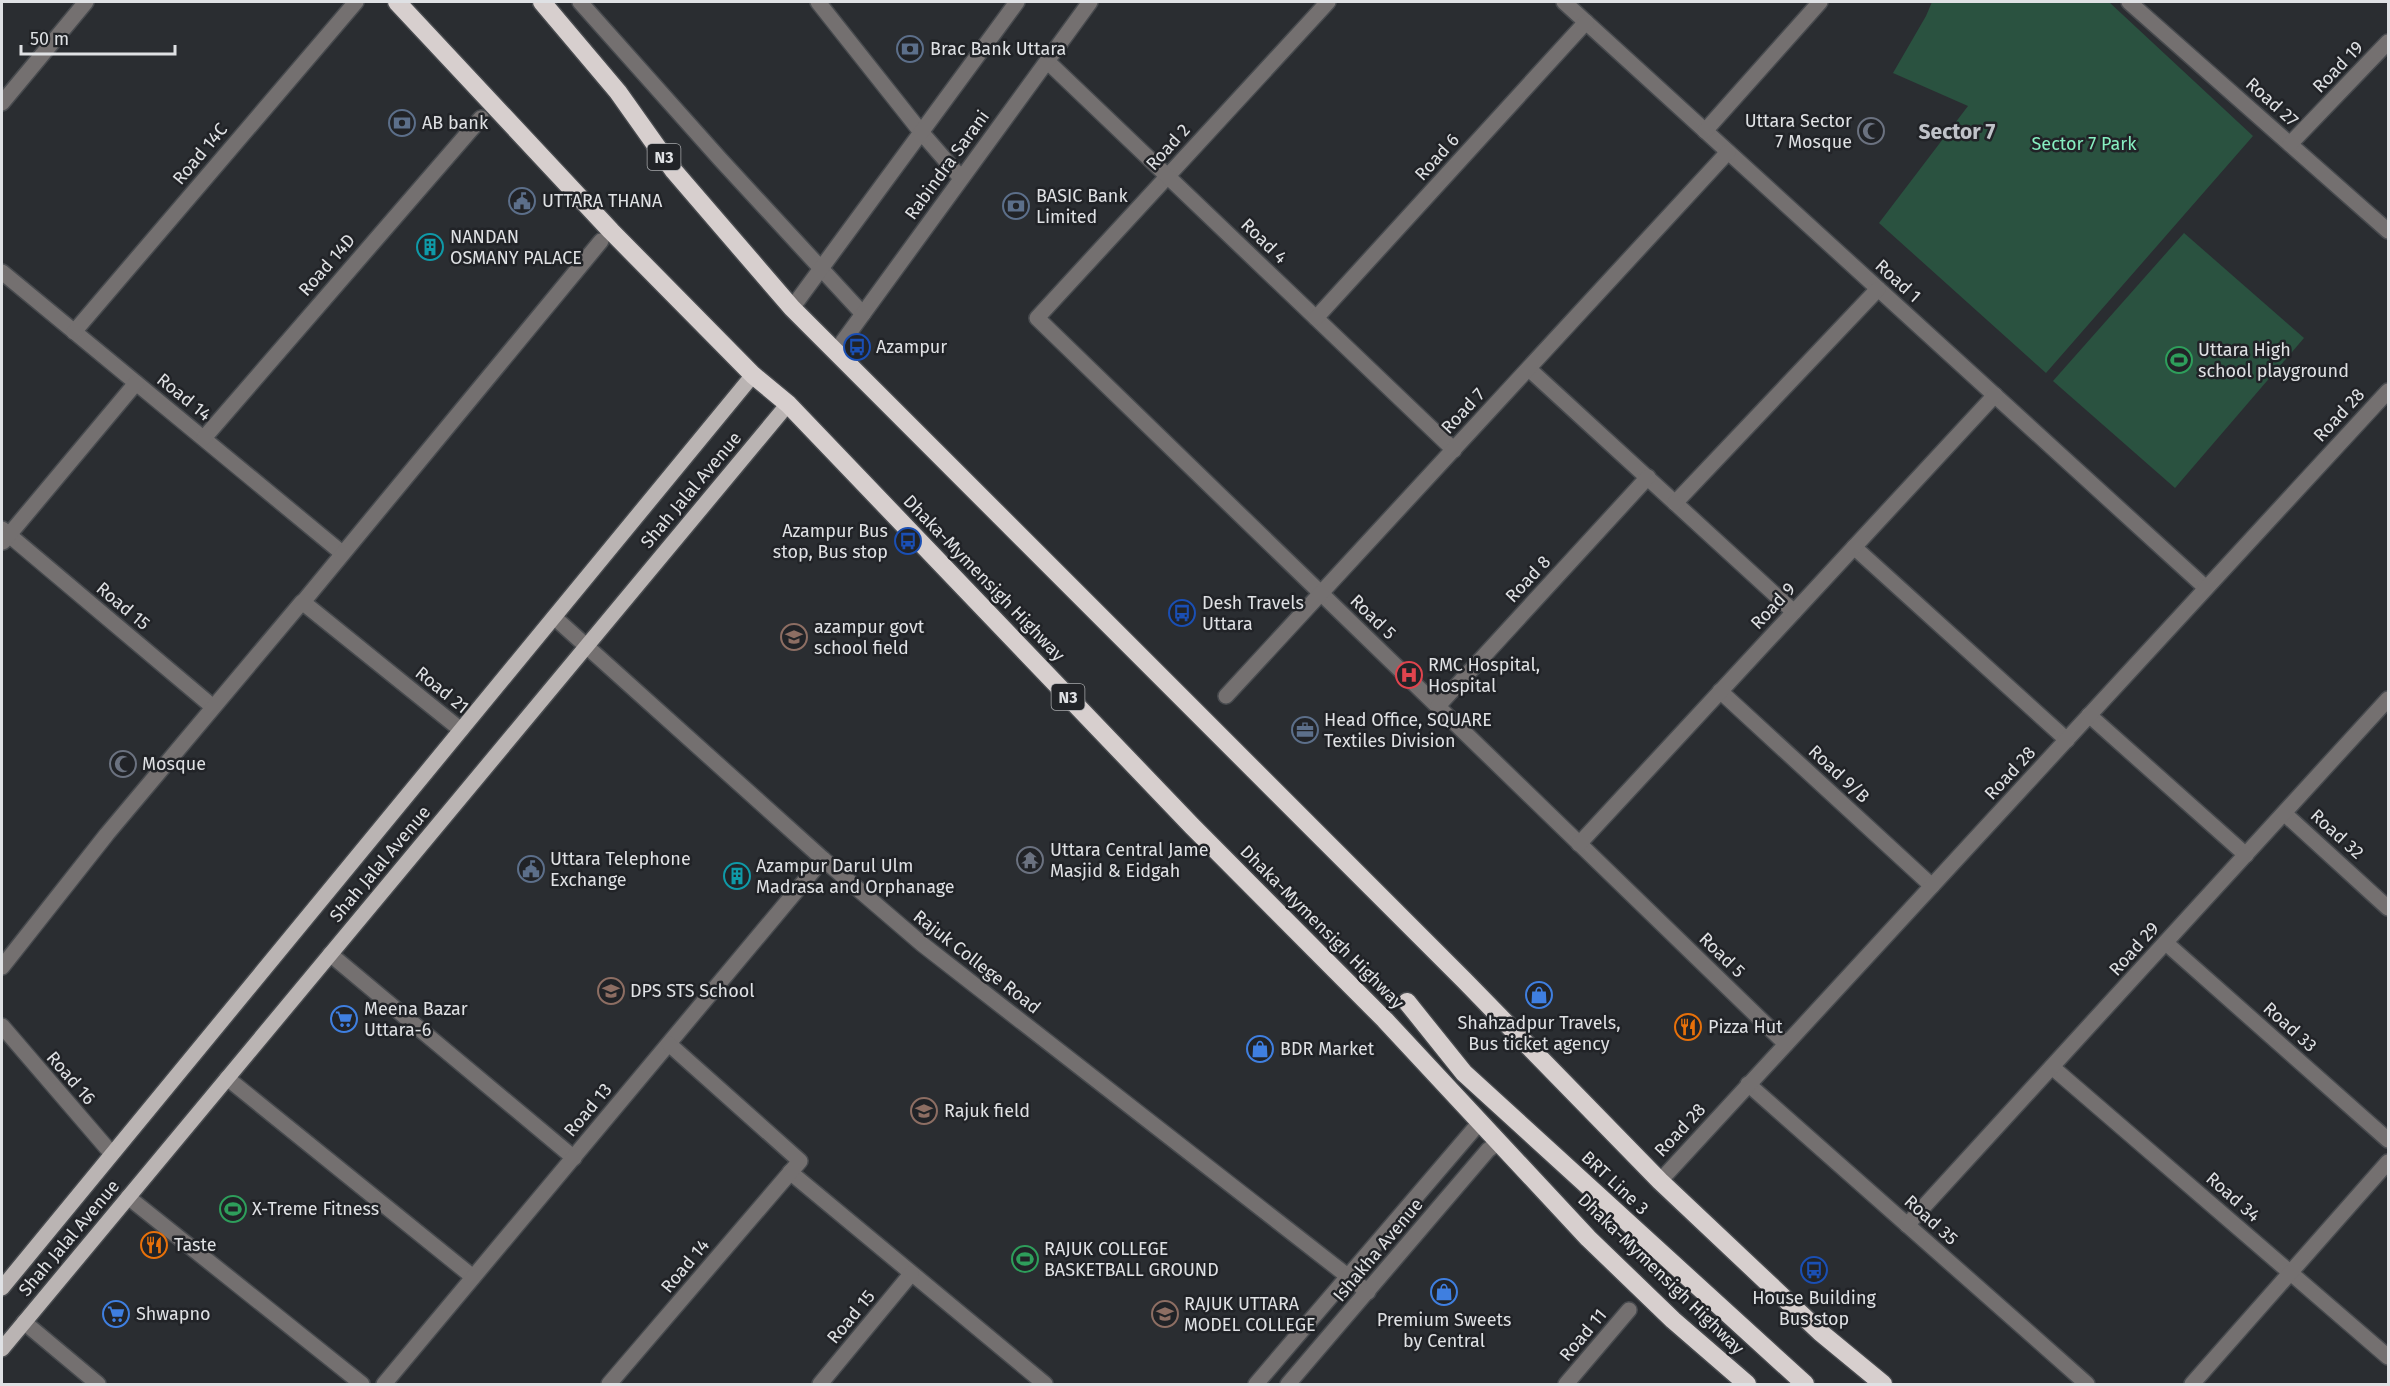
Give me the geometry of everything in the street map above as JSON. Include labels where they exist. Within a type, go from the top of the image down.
[{"type":"highway","name":"Dhaka-Mymensigh Highway","points":[[397,2],[595,215],[753,375],[788,404],[1192,826],[1378,1013],[1596,1246],[1673,1320],[1748,1384]]},
{"type":"highway","name":"N3","points":[[542,2],[618,92],[674,171],[792,308],[1464,980],[1660,1181],[1820,1332],[1883,1384]]},
{"type":"highway","name":"BRT Line 3","points":[[1407,1002],[1464,1073],[1805,1384]]},
{"type":"highway","points":[[1378,1013],[1464,1073]]},
{"type":"main road","name":"Shah Jalal Avenue","points":[[2,1288],[753,375]]},
{"type":"main road","name":"Shah Jalal Avenue","points":[[2,1349],[788,404]]},
{"type":"street","points":[[2,103],[86,2]]},
{"type":"street","name":"Road 14C","points":[[74,332],[356,2]]},
{"type":"street","points":[[579,2],[863,314]]},
{"type":"street","points":[[818,2],[921,132],[961,178]]},
{"type":"street","points":[[792,308],[1017,2]]},
{"type":"street","name":"Rabindra Sarani","points":[[836,351],[1090,2]]},
{"type":"street","name":"Road 2","points":[[1037,318],[1328,2]]},
{"type":"street","name":"Road 1","points":[[1564,2],[2206,588]]},
{"type":"street","points":[[1705,131],[1820,2]]},
{"type":"street","name":"Road 27","points":[[2129,2],[2388,231]]},
{"type":"street","name":"Road 6","points":[[1316,318],[1586,22]]},
{"type":"street","name":"Road 19","points":[[2290,144],[2388,42]]},
{"type":"street","name":"Road 4","points":[[1047,61],[1454,450]]},
{"type":"street","name":"Road 14D","points":[[204,438],[481,118]]},
{"type":"street","name":"Road 7","points":[[1226,696],[1728,152]]},
{"type":"street","name":"Road 21","points":[[461,730],[303,602],[601,241]]},
{"type":"street","name":"Road 14","points":[[2,272],[342,553]]},
{"type":"street","points":[[1675,502],[1878,289]]},
{"type":"street","name":"Road 5","points":[[1037,318],[1786,1044]]},
{"type":"street","points":[[1529,369],[1794,612]]},
{"type":"street","name":"Road 15","points":[[136,383],[4,536],[213,707]]},
{"type":"street","name":"Road 28","points":[[1660,1181],[2388,391]]},
{"type":"street","name":"Road 9","points":[[1579,844],[1995,395]]},
{"type":"street","name":"Road 8","points":[[1438,706],[1648,477]]},
{"type":"street","points":[[1854,547],[2067,740]]},
{"type":"street","name":"Road 21","points":[[2,967],[213,707],[302,602],[438,711]]},
{"type":"street","name":"Rajuk College Road","points":[[554,617],[823,859],[922,944],[1368,1292]]},
{"type":"street","name":"Road 9/B","points":[[1720,691],[1932,886]]},
{"type":"street","name":"Road 29","points":[[1907,1225],[2388,701]]},
{"type":"street","points":[[2089,715],[2246,855]]},
{"type":"street","name":"Road 32","points":[[2285,814],[2388,908]]},
{"type":"street","name":"Road 13","points":[[384,1384],[823,859]]},
{"type":"street","name":"Road 33","points":[[2166,943],[2388,1140]]},
{"type":"street","points":[[330,954],[573,1158]]},
{"type":"street","name":"Road 16","points":[[2,1026],[112,1154]]},
{"type":"street","points":[[669,1044],[800,1161],[790,1172],[912,1274],[1035,1382]]},
{"type":"street","name":"Road 34","points":[[2052,1067],[2388,1357]]},
{"type":"street","points":[[227,1078],[473,1277]]},
{"type":"street","name":"Road 35","points":[[1748,1084],[2087,1384]]},
{"type":"street","points":[[1256,1384],[1480,1122]]},
{"type":"street","name":"Ishakha Avenue","points":[[1288,1384],[1488,1150],[1498,1142]]},
{"type":"street","points":[[2192,1384],[2388,1162]]},
{"type":"street","name":"Road 14","points":[[609,1384],[790,1172]]},
{"type":"street","points":[[128,1197],[362,1384]]},
{"type":"street","name":"Road 15","points":[[820,1384],[912,1274]]},
{"type":"street","name":"Road 11","points":[[1566,1384],[1629,1310]]},
{"type":"street","points":[[24,1323],[98,1384]]},
{"type":"green space","name":"Sector 7 Park","points":[[1932,2],[2109,2],[2253,136],[2046,373],[1879,223],[1968,106],[1893,73]]},
{"type":"green space","name":"Uttara High school playground","points":[[2184,233],[2304,338],[2175,488],[2053,381]]},
{"type":"place","name":"Brac Bank Uttara","points":[[910,49]]},
{"type":"place","name":"AB bank","points":[[402,123]]},
{"type":"place","name":"Uttara Sector 7 Mosque","points":[[1871,131]]},
{"type":"place","name":"UTTARA THANA","points":[[522,201]]},
{"type":"place","name":"BASIC Bank Limited","points":[[1016,206]]},
{"type":"place","name":"NANDAN OSMANY PALACE","points":[[430,247]]},
{"type":"place","name":"Azampur","points":[[857,347]]},
{"type":"place","name":"Uttara High school playground","points":[[2179,360]]},
{"type":"place","name":"Azampur Bus stop, Bus stop","points":[[908,541]]},
{"type":"place","name":"Desh Travels Uttara","points":[[1182,613]]},
{"type":"place","name":"azampur govt school field","points":[[794,637]]},
{"type":"place","name":"RMC Hospital, Hospital","points":[[1409,675]]},
{"type":"place","name":"Head Office, SQUARE Textiles Division","points":[[1305,730]]},
{"type":"place","name":"Mosque","points":[[123,764]]},
{"type":"place","name":"Uttara Central Jame Masjid & Eidgah","points":[[1030,860]]},
{"type":"place","name":"Uttara Telephone Exchange","points":[[531,869]]},
{"type":"place","name":"Azampur Darul Ulm Madrasa and Orphanage","points":[[737,876]]},
{"type":"place","name":"DPS STS School","points":[[611,991]]},
{"type":"place","name":"Shahzadpur Travels, Bus ticket agency","points":[[1539,995]]},
{"type":"place","name":"Meena Bazar Uttara-6","points":[[344,1019]]},
{"type":"place","name":"Pizza Hut","points":[[1688,1027]]},
{"type":"place","name":"BDR Market","points":[[1260,1049]]},
{"type":"place","name":"Rajuk field","points":[[924,1111]]},
{"type":"place","name":"X-Treme Fitness","points":[[233,1209]]},
{"type":"place","name":"Taste","points":[[154,1245]]},
{"type":"place","name":"RAJUK COLLEGE BASKETBALL GROUND","points":[[1025,1259]]},
{"type":"place","name":"House Building Bus stop","points":[[1814,1270]]},
{"type":"place","name":"Premium Sweets by Central","points":[[1444,1292]]},
{"type":"place","name":"Shwapno","points":[[116,1314]]},
{"type":"place","name":"RAJUK UTTARA MODEL COLLEGE","points":[[1165,1314]]},
{"type":"district","name":"Sector 7","points":[[1957,132]]}]
